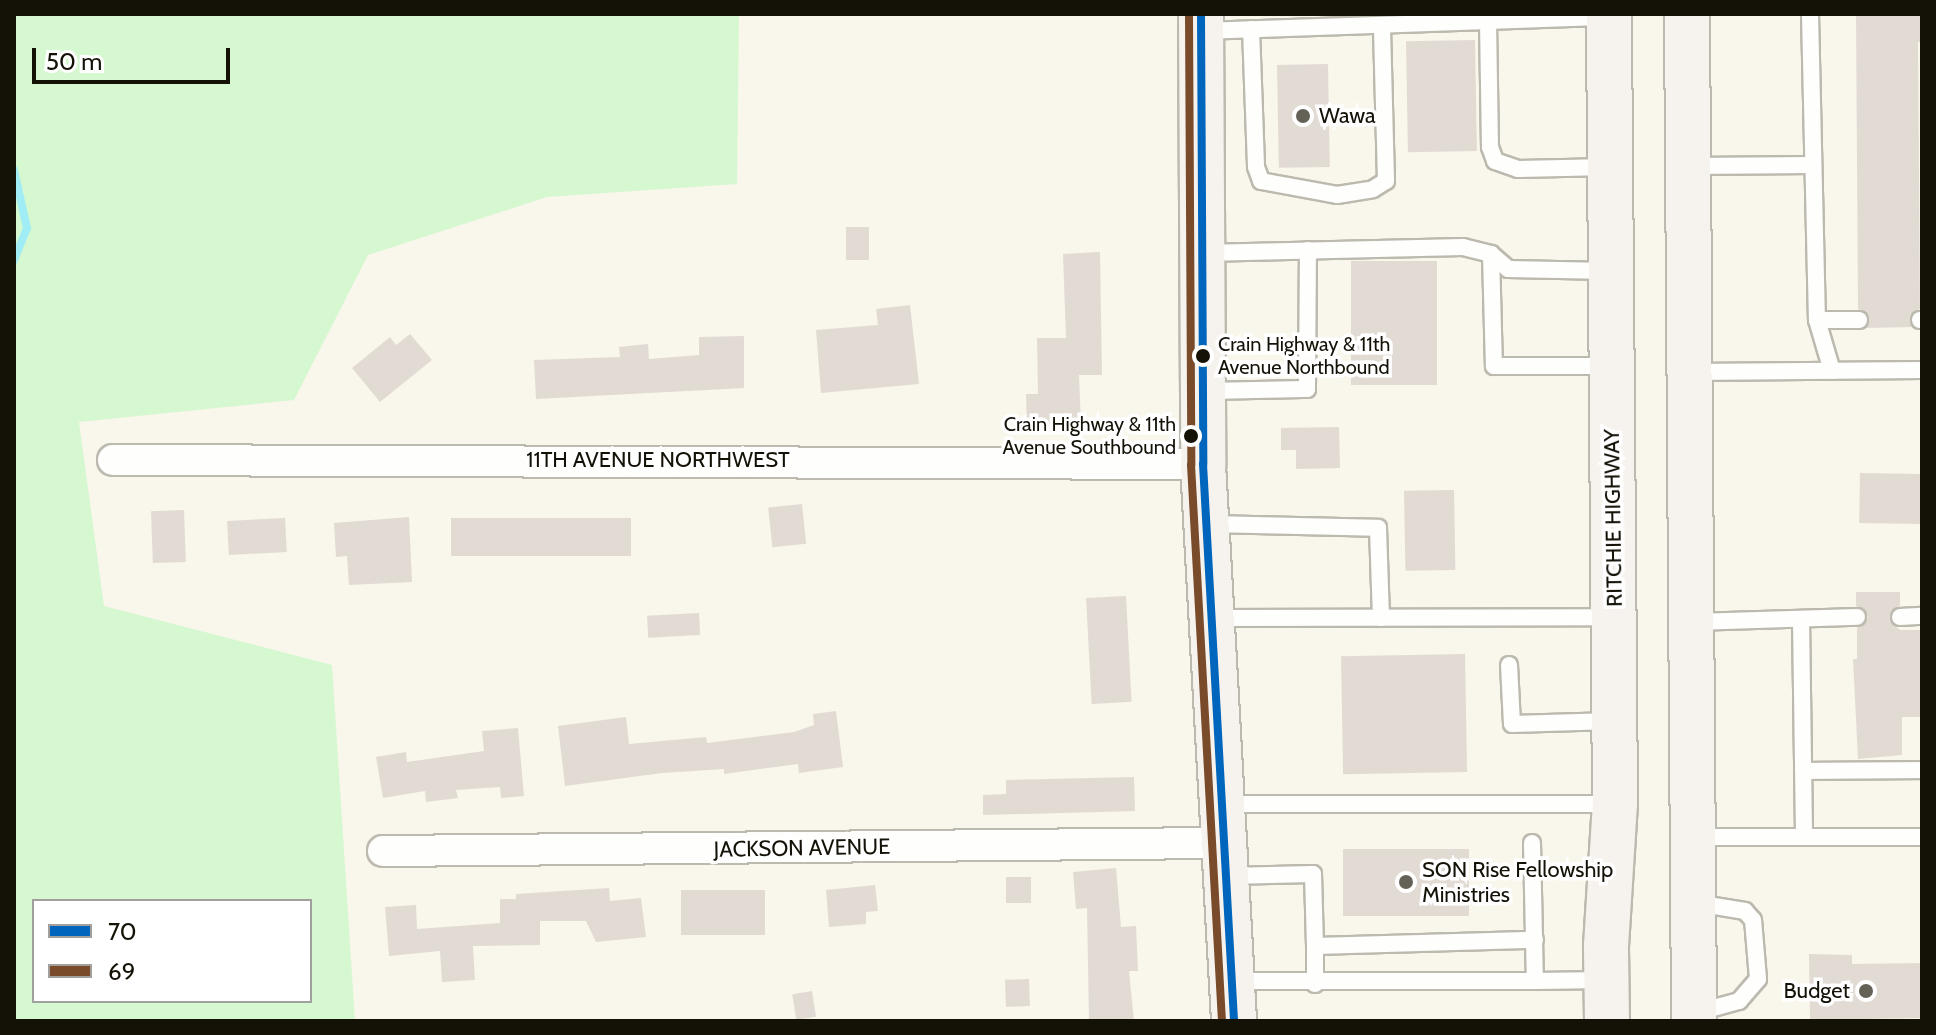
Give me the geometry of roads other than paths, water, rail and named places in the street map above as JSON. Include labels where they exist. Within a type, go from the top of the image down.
[{"type":"main road","points":[[1687,14],[1694,1017]]},
{"type":"main road","name":"RITCHIE HIGHWAY","points":[[1607,1000],[1615,804],[1609,16]]},
{"type":"main road","points":[[1201,23],[1203,464],[1233,1001]]},
{"type":"street","name":"11TH AVENUE NORTHWEST","points":[[113,460],[1203,464]]},
{"type":"street","name":"JACKSON AVENUE","points":[[383,851],[1222,841]]},
{"type":"lane","points":[[1810,14],[1817,320],[1832,371]]},
{"type":"lane","points":[[1201,23],[1251,29],[1609,16]]},
{"type":"lane","points":[[1488,21],[1490,147],[1495,161],[1518,169],[1610,167]]},
{"type":"lane","points":[[1251,29],[1256,167],[1261,181],[1337,195],[1373,189],[1386,181],[1382,25]]},
{"type":"lane","points":[[1689,166],[1813,165]]},
{"type":"lane","points":[[1202,253],[1463,247],[1491,254],[1508,269],[1611,271]]},
{"type":"lane","points":[[1203,391],[1307,389],[1308,250]]},
{"type":"lane","points":[[1491,254],[1494,366],[1611,366]]},
{"type":"lane","points":[[1817,320],[1859,320]]},
{"type":"lane","points":[[1690,372],[1922,370]]},
{"type":"lane","points":[[1206,523],[1378,528],[1381,618]]},
{"type":"lane","points":[[1900,617],[1922,616]]},
{"type":"lane","points":[[1211,618],[1614,617]]},
{"type":"lane","points":[[1691,622],[1857,617]]},
{"type":"lane","points":[[1801,619],[1804,837]]},
{"type":"lane","points":[[1509,665],[1512,724],[1614,721]]},
{"type":"lane","points":[[1803,771],[1922,770]]},
{"type":"lane","points":[[1222,841],[1615,804]]},
{"type":"lane","points":[[1693,837],[1922,837]]},
{"type":"lane","points":[[1222,841],[1313,874],[1315,984]]},
{"type":"lane","points":[[1532,843],[1535,981]]},
{"type":"lane","points":[[1693,903],[1745,911],[1753,920],[1758,979],[1739,1001],[1694,1017]]},
{"type":"lane","points":[[1315,946],[1535,940]]},
{"type":"lane","points":[[1233,1001],[1315,984],[1535,981],[1607,1000]]},
{"type":"waterway","points":[[14,170],[27,228],[14,260]]},
{"type":"place","name":"Wawa","points":[[1303,116]]},
{"type":"place","name":"Crain Highway & 11th Avenue Northbound","points":[[1203,356]]},
{"type":"place","name":"Crain Highway & 11th Avenue Southbound","points":[[1191,436]]},
{"type":"place","name":"SON Rise Fellowship Ministries","points":[[1406,882]]},
{"type":"place","name":"Budget","points":[[1866,991]]}]
